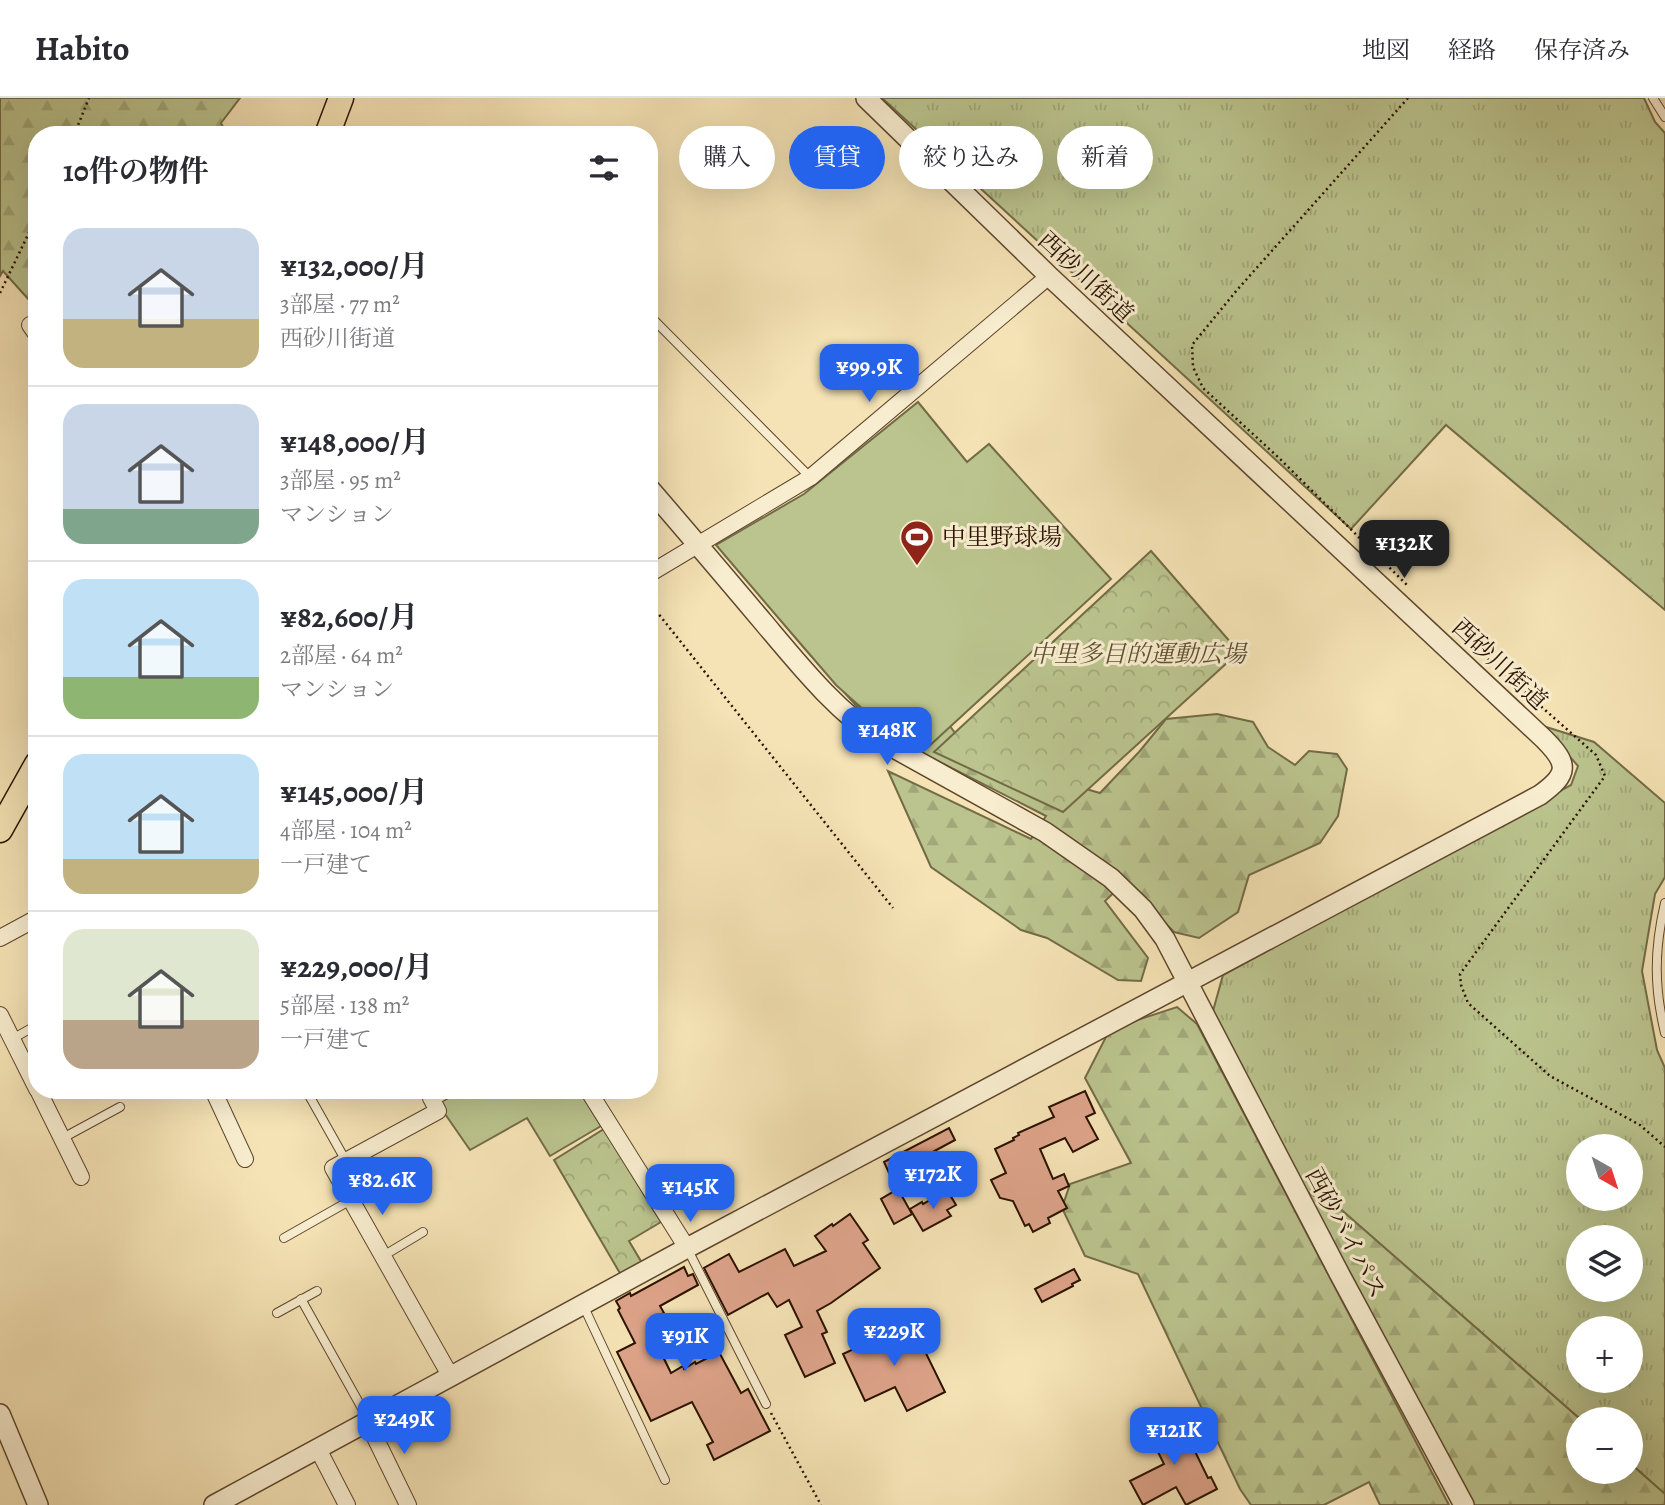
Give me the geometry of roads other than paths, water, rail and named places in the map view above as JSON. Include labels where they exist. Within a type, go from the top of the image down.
[{"type":"main road","points":[[330,126],[341,98]]},
{"type":"main road","points":[[0,830],[28,780]]},
{"type":"street","name":"西砂川街道","points":[[214,1505],[687,1248],[1540,795],[1561,778],[1562,765],[1558,753],[1544,739],[1049,276],[866,98]]},
{"type":"street","points":[[658,569],[811,477],[1049,276]]},
{"type":"street","name":"西砂バイパス","points":[[658,498],[803,668],[846,714],[886,743],[1045,832],[1111,878],[1143,909],[1165,939],[1339,1273],[1464,1505]]},
{"type":"street","points":[[0,938],[28,923]]},
{"type":"street","points":[[0,1014],[28,1071]]},
{"type":"street","points":[[42,1099],[81,1177]]},
{"type":"street","points":[[217,1099],[245,1159]]},
{"type":"street","points":[[432,1099],[438,1111],[333,1168],[452,1377]]},
{"type":"street","points":[[594,1099],[687,1248]]},
{"type":"street","points":[[0,1415],[38,1505]]},
{"type":"street","points":[[369,1422],[408,1505]]},
{"type":"street","points":[[318,1449],[347,1505]]},
{"type":"lane","points":[[1653,98],[1665,117]]},
{"type":"lane","points":[[658,324],[811,477]]},
{"type":"lane","points":[[1665,904],[1657,946],[1656,972],[1665,1033]]},
{"type":"lane","points":[[12,1039],[28,1030]]},
{"type":"lane","points":[[313,1099],[346,1161]]},
{"type":"lane","points":[[61,1139],[120,1107]]},
{"type":"lane","points":[[284,1238],[351,1200]]},
{"type":"lane","points":[[383,1256],[423,1232]]},
{"type":"lane","points":[[687,1248],[766,1404]]},
{"type":"lane","points":[[277,1313],[317,1291]]},
{"type":"lane","points":[[301,1299],[369,1422]]},
{"type":"lane","points":[[583,1305],[664,1480]]},
{"type":"place","name":"中里野球場","points":[[917,567]]},
{"type":"park label","name":"中里多目的運動広場","points":[[1138,654]]}]
